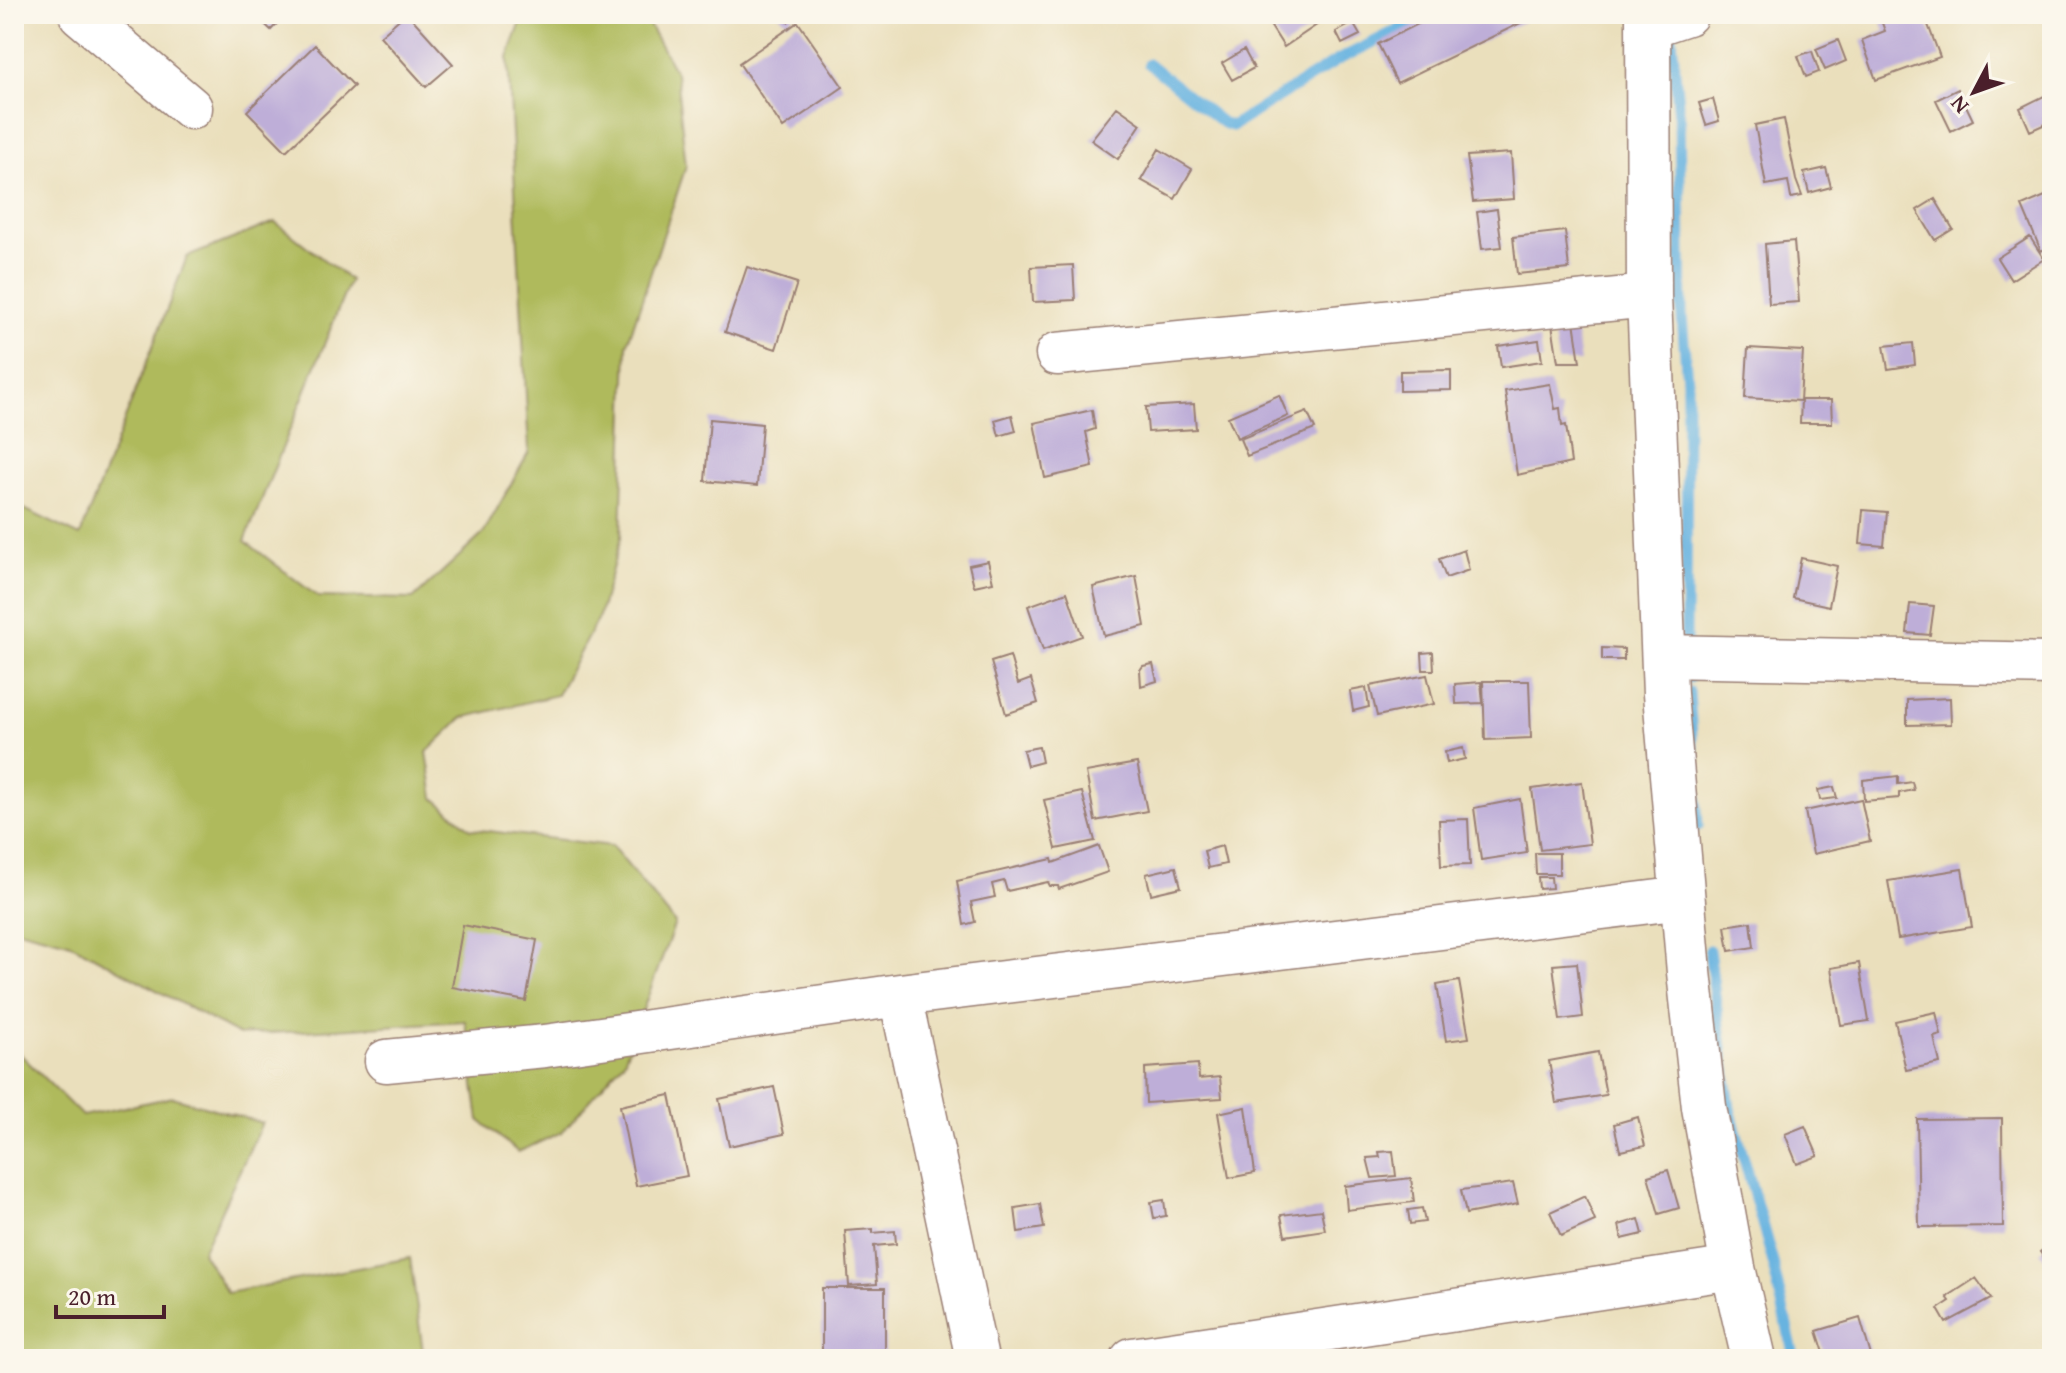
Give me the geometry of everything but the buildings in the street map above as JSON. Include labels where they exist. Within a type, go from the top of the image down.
[{"type":"main road","points":[[1661,18],[1649,296],[1663,656],[1704,1107],[1733,1268],[1754,1359]]},
{"type":"street","points":[[80,14],[191,108]]},
{"type":"street","points":[[1057,354],[1649,296]]},
{"type":"street","points":[[1663,656],[2052,664]]},
{"type":"street","points":[[386,1061],[545,1046],[900,995],[1683,898]]},
{"type":"street","points":[[900,995],[977,1359]]},
{"type":"street","points":[[1132,1359],[1733,1268]]},
{"type":"green space","points":[[524,14],[643,14],[676,73],[686,166],[627,345],[621,537],[599,616],[557,695],[462,718],[427,752],[434,798],[471,829],[612,846],[675,923],[624,1061],[562,1132],[518,1152],[479,1120],[465,1021],[239,1035],[68,942],[14,928],[14,504],[80,536],[187,257],[275,222],[350,280],[245,541],[318,597],[413,599],[483,534],[529,452],[508,58]]},
{"type":"green space","points":[[14,1048],[82,1116],[173,1097],[262,1123],[202,1252],[227,1293],[410,1258],[424,1359],[14,1359]]},
{"type":"waterway","points":[[1149,64],[1223,123],[1232,126],[1338,60],[1429,14]]},
{"type":"waterway","points":[[1671,28],[1679,116],[1682,316],[1687,381],[1686,642],[1689,678]]},
{"type":"waterway","points":[[1689,692],[1698,826]]},
{"type":"waterway","points":[[1709,950],[1730,1109],[1748,1173]]},
{"type":"waterway","points":[[1749,1177],[1774,1266]]},
{"type":"waterway","points":[[1774,1270],[1794,1356]]}]
